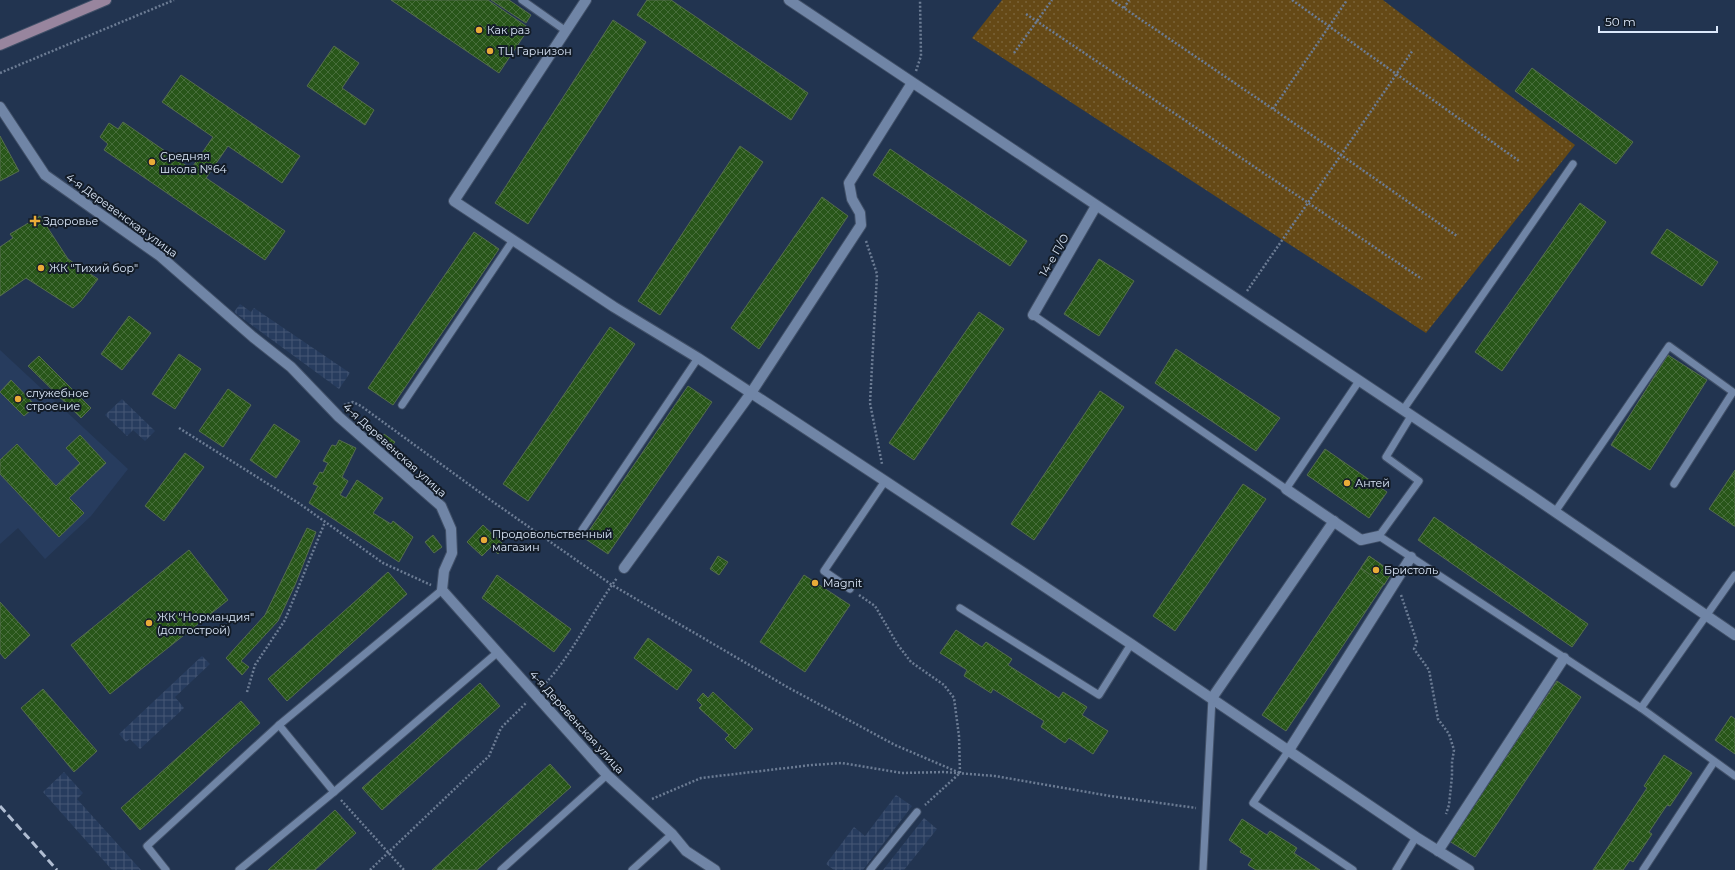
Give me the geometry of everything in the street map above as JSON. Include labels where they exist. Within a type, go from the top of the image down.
[{"type":"street","points":[[0,45],[106,0]]},
{"type":"street","points":[[586,0],[454,201],[614,307],[698,358],[1212,698],[1416,837],[1470,870]]},
{"type":"street","points":[[789,0],[1555,512],[1735,635]]},
{"type":"street","points":[[624,568],[751,393],[861,225],[860,213],[852,199],[849,183],[912,83]]},
{"type":"street","name":"4-я Деревенская улица","points":[[0,107],[45,175],[160,256],[253,337],[291,367],[332,410],[441,506],[450,529],[452,553],[444,570],[442,590],[607,775],[672,834],[686,851],[715,870]]},
{"type":"street","name":"14-е П/О","points":[[1033,315],[1096,206]]},
{"type":"street","points":[[1286,489],[1360,540],[1378,536]]},
{"type":"street","points":[[1212,698],[1334,521]]},
{"type":"street","points":[[1289,750],[1411,558]]},
{"type":"street","points":[[1438,851],[1564,658]]},
{"type":"lane","points":[[522,0],[566,30]]},
{"type":"lane","points":[[1573,164],[1407,413],[1386,457],[1419,481],[1378,536],[1641,708],[1735,776]]},
{"type":"lane","points":[[402,404],[513,240]]},
{"type":"lane","points":[[1033,315],[1286,489],[1359,381]]},
{"type":"lane","points":[[1555,512],[1669,346],[1733,392],[1674,484]]},
{"type":"lane","points":[[582,530],[698,358]]},
{"type":"lane","points":[[850,589],[824,571],[885,482]]},
{"type":"lane","points":[[1641,708],[1735,575]]},
{"type":"lane","points":[[166,870],[146,846],[279,725],[442,590]]},
{"type":"lane","points":[[960,608],[1099,695],[1131,644]]},
{"type":"lane","points":[[239,870],[334,792],[498,652]]},
{"type":"lane","points":[[1203,870],[1212,698]]},
{"type":"lane","points":[[279,725],[334,792]]},
{"type":"lane","points":[[1289,750],[1253,802],[1353,870]]},
{"type":"lane","points":[[1643,870],[1714,762]]},
{"type":"lane","points":[[502,870],[607,775]]},
{"type":"lane","points":[[870,870],[917,812]]},
{"type":"lane","points":[[632,870],[672,834]]},
{"type":"lane","points":[[1396,870],[1416,837]]},
{"type":"path","points":[[0,72],[174,0]]},
{"type":"path","points":[[912,83],[921,56],[920,0]]},
{"type":"path","points":[[1014,53],[1052,0]]},
{"type":"path","points":[[1112,0],[1458,236]]},
{"type":"path","points":[[1124,8],[1129,0]]},
{"type":"path","points":[[1292,0],[1519,161]]},
{"type":"path","points":[[1273,109],[1346,0]]},
{"type":"path","points":[[1026,14],[1422,279]]},
{"type":"path","points":[[1240,301],[1413,50]]},
{"type":"path","points":[[861,225],[877,274],[870,402],[885,482]]},
{"type":"path","points":[[332,410],[353,402],[361,406],[489,499],[612,585],[695,634],[895,746],[960,773]]},
{"type":"path","points":[[179,428],[300,504],[383,564],[442,590]]},
{"type":"path","points":[[247,692],[255,664],[285,620],[325,522]]},
{"type":"path","points":[[370,870],[489,756],[501,728],[545,684],[577,642],[624,568]]},
{"type":"path","points":[[850,589],[875,606],[898,644],[911,662],[944,685],[954,698],[959,736],[960,773],[917,812]]},
{"type":"path","points":[[1402,591],[1401,596],[1417,642],[1414,649],[1429,670],[1438,719],[1448,734],[1454,750],[1449,805],[1444,818]]},
{"type":"path","points":[[638,804],[701,778],[842,763],[902,773],[944,772],[995,776],[1110,796],[1206,810]]},
{"type":"path","points":[[334,792],[404,870]]},
{"type":"shaded area","points":[[1002,0],[1383,0],[1575,145],[1426,333],[972,38]]},
{"type":"shaded area","points":[[240,304],[251,312],[254,308],[350,373],[339,389],[234,312]]},
{"type":"shaded area","points":[[0,350],[128,469],[91,516],[45,559],[18,528],[0,544]]},
{"type":"shaded area","points":[[122,399],[155,431],[145,441],[133,430],[127,436],[105,415]]},
{"type":"shaded area","points":[[202,656],[210,664],[175,697],[184,708],[140,749],[130,739],[126,742],[119,734]]},
{"type":"shaded area","points":[[64,772],[83,793],[77,799],[141,870],[112,870],[43,792]]},
{"type":"shaded area","points":[[896,795],[912,806],[863,870],[834,870],[826,864],[854,827],[865,836]]},
{"type":"shaded area","points":[[924,818],[937,829],[904,870],[883,870]]},
{"type":"building","name":"ТЦ Гарнизон","points":[[391,0],[488,0],[529,28],[499,73]]},
{"type":"building","points":[[491,0],[509,0],[531,15],[526,23]]},
{"type":"building","points":[[647,0],[671,0],[808,93],[791,120],[637,15]]},
{"type":"building","points":[[613,20],[646,42],[528,224],[495,203]]},
{"type":"building","points":[[334,46],[359,63],[342,88],[374,110],[365,125],[307,86]]},
{"type":"building","points":[[1532,68],[1633,142],[1616,164],[1515,91]]},
{"type":"building","name":"Средняя школа №64","points":[[181,75],[300,156],[282,183],[228,146],[206,178],[285,231],[265,260],[104,150],[108,144],[100,137],[109,123],[118,129],[123,122],[191,169],[213,137],[162,102]]},
{"type":"building","points":[[0,136],[19,171],[0,181]]},
{"type":"building","points":[[740,146],[763,162],[660,315],[638,301]]},
{"type":"building","points":[[890,149],[1027,241],[1010,266],[873,175]]},
{"type":"building","points":[[822,197],[848,216],[759,349],[731,328]]},
{"type":"building","points":[[1580,203],[1606,222],[1502,371],[1475,352]]},
{"type":"building","name":"ЖК \"Тихий бор\"","points":[[40,216],[68,259],[98,279],[81,301],[73,308],[26,278],[0,296],[0,247],[13,238],[10,234]]},
{"type":"building","points":[[1667,229],[1718,262],[1702,286],[1651,253]]},
{"type":"building","points":[[474,232],[499,249],[393,405],[368,388]]},
{"type":"building","points":[[1099,259],[1134,281],[1099,336],[1064,314]]},
{"type":"building","points":[[979,312],[1004,329],[914,460],[889,443]]},
{"type":"building","points":[[129,316],[151,333],[122,370],[101,354]]},
{"type":"building","points":[[610,327],[635,344],[528,501],[503,484]]},
{"type":"building","points":[[1176,349],[1280,418],[1256,451],[1155,383]]},
{"type":"building","points":[[179,354],[201,369],[175,409],[152,394]]},
{"type":"building","points":[[1668,355],[1707,380],[1650,470],[1611,445]]},
{"type":"building","points":[[39,356],[91,408],[81,418],[28,366]]},
{"type":"building","name":"служебное строение","points":[[11,380],[36,406],[24,416],[0,392]]},
{"type":"building","points":[[688,386],[712,402],[608,554],[584,538]]},
{"type":"building","points":[[228,389],[251,405],[223,447],[199,431]]},
{"type":"building","points":[[1100,391],[1124,407],[1034,540],[1011,524]]},
{"type":"building","points":[[274,424],[300,441],[276,478],[250,460]]},
{"type":"building","points":[[384,434],[395,442],[389,449],[379,442]]},
{"type":"building","points":[[80,435],[106,463],[69,498],[84,513],[59,537],[0,474],[0,460],[17,444],[56,486],[80,463],[66,448]]},
{"type":"building","points":[[339,440],[356,448],[342,477],[348,481],[340,495],[346,498],[357,480],[383,498],[373,513],[391,524],[393,521],[413,537],[399,562],[309,503],[318,486],[313,484],[320,472],[323,473],[328,463],[323,461],[332,445],[336,446]]},
{"type":"building","name":"Антей","points":[[1325,449],[1387,492],[1369,518],[1307,475]]},
{"type":"building","points":[[185,453],[204,467],[164,521],[145,506]]},
{"type":"building","points":[[1735,470],[1735,526],[1734,526],[1709,509]]},
{"type":"building","points":[[1243,484],[1266,499],[1175,631],[1153,616]]},
{"type":"building","points":[[1434,517],[1588,624],[1572,647],[1418,540]]},
{"type":"building","name":"Продовольственный магазин","points":[[483,525],[505,546],[498,554],[491,547],[482,556],[467,542]]},
{"type":"building","points":[[307,528],[316,532],[295,585],[278,621],[241,661],[249,667],[242,675],[226,658],[265,615]]},
{"type":"building","points":[[433,535],[442,547],[434,553],[425,542]]},
{"type":"building","name":"ЖК \"Нормандия\" (долгострой)","points":[[189,550],[228,600],[110,694],[71,645]]},
{"type":"building","points":[[718,556],[728,562],[719,575],[710,569]]},
{"type":"building","points":[[1369,556],[1392,572],[1286,731],[1262,715]]},
{"type":"building","name":"Бристоль","points":[[1369,556],[1392,572],[1384,585],[1361,568]]},
{"type":"building","points":[[388,572],[407,594],[287,701],[268,679]]},
{"type":"building","points":[[497,575],[571,629],[554,652],[482,598]]},
{"type":"building","points":[[804,575],[850,605],[805,672],[760,642]]},
{"type":"building","points":[[0,602],[30,635],[5,659],[0,653]]},
{"type":"building","points":[[956,630],[982,647],[986,642],[1012,659],[1008,665],[1059,698],[1063,692],[1087,707],[1082,715],[1108,731],[1093,754],[1069,738],[1065,743],[1041,727],[1044,721],[993,689],[991,693],[964,676],[967,670],[940,653]]},
{"type":"building","points":[[648,638],[692,670],[677,690],[634,658]]},
{"type":"building","points":[[1557,681],[1581,697],[1475,857],[1449,841]]},
{"type":"building","points":[[480,683],[500,706],[382,810],[362,788]]},
{"type":"building","points":[[43,689],[97,751],[74,772],[21,708]]},
{"type":"building","points":[[713,692],[753,729],[735,749],[725,739],[729,735],[699,708],[702,705],[697,700],[703,693],[708,698]]},
{"type":"building","points":[[241,701],[260,723],[140,830],[121,808]]},
{"type":"building","points":[[1731,716],[1735,719],[1735,754],[1715,740]]},
{"type":"building","points":[[1664,755],[1692,773],[1670,806],[1667,805],[1649,832],[1652,834],[1633,862],[1630,860],[1623,870],[1593,870],[1647,788],[1644,786]]},
{"type":"building","points":[[550,764],[571,787],[477,870],[432,870]]},
{"type":"building","points":[[335,810],[356,833],[315,870],[268,870]]},
{"type":"building","points":[[1242,819],[1267,835],[1270,831],[1297,848],[1294,853],[1320,870],[1256,870],[1248,865],[1252,859],[1240,852],[1242,849],[1229,840]]},
{"type":"railway","points":[[0,806],[57,870]]},
{"type":"place","name":"Как раз","points":[[479,30]]},
{"type":"place","name":"ТЦ Гарнизон","points":[[490,51]]},
{"type":"place","name":"Средняя школа №64","points":[[152,162]]},
{"type":"place","name":"Здоровье","points":[[35,221]]},
{"type":"place","name":"ЖК \"Тихий бор\"","points":[[41,268]]},
{"type":"place","name":"служебное строение","points":[[18,399]]},
{"type":"place","name":"Антей","points":[[1347,483]]},
{"type":"place","name":"Продовольственный магазин","points":[[484,540]]},
{"type":"place","name":"Бристоль","points":[[1376,570]]},
{"type":"place","name":"Magnit","points":[[815,583]]},
{"type":"place","name":"ЖК \"Нормандия\" (долгострой)","points":[[149,623]]}]
